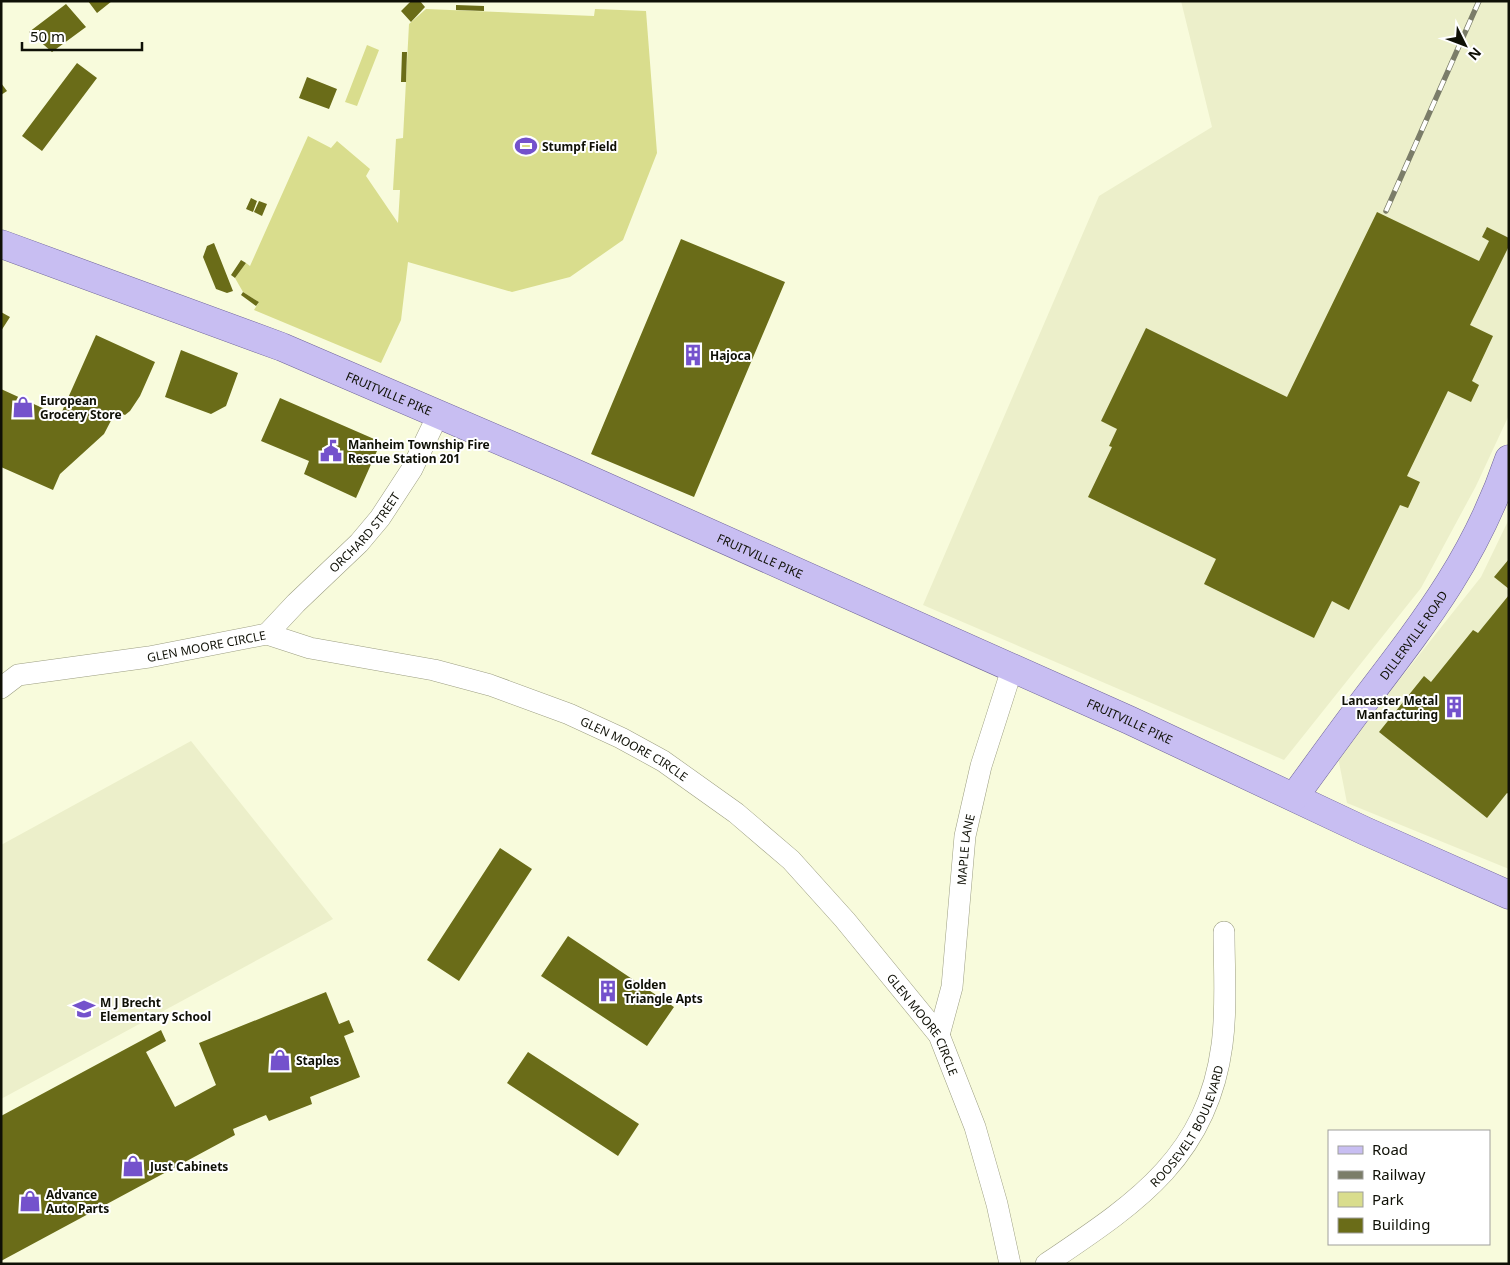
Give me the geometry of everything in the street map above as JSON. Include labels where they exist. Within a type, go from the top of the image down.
[{"type":"main road","name":"FRUITVILLE PIKE","points":[[1,244],[275,344],[566,469],[1129,720],[1509,895]]},
{"type":"main road","name":"DILLERVILLE ROAD","points":[[1294,797],[1445,593],[1470,551],[1492,505],[1509,459]]},
{"type":"street","name":"ORCHARD STREET","points":[[268,634],[296,603],[359,543],[380,518],[412,469],[438,415]]},
{"type":"street","name":"GLEN MOORE CIRCLE","points":[[1,688],[9,670],[149,657],[268,634],[310,648],[434,670],[490,685],[569,714],[621,738],[663,761],[736,813],[790,860],[845,920],[939,1035],[975,1128],[997,1204],[1010,1264]]},
{"type":"street","name":"MAPLE LANE","points":[[939,1035],[952,988],[966,836],[982,766],[1012,669]]},
{"type":"street","name":"ROOSEVELT BOULEVARD","points":[[1046,1264],[1138,1199],[1165,1172],[1193,1133],[1204,1110],[1216,1075],[1222,1044],[1224,932]]},
{"type":"shaded area","points":[[1181,1],[1509,1],[1509,415],[1476,486],[1421,588],[1284,760],[923,605],[1099,196],[1212,127]]},
{"type":"shaded area","points":[[1509,519],[1509,869],[1347,803],[1338,757],[1481,577]]},
{"type":"shaded area","name":"M J Brecht Elementary School","points":[[191,741],[333,919],[1,1099],[1,845]]},
{"type":"green space","name":"Stumpf Field","points":[[426,9],[594,16],[595,9],[646,11],[657,153],[623,240],[570,277],[512,292],[408,262],[401,320],[381,363],[254,310],[259,302],[243,292],[235,278],[246,263],[250,266],[308,136],[331,148],[337,141],[370,169],[366,176],[398,223],[400,190],[393,190],[396,139],[403,138],[409,24]]},
{"type":"green space","points":[[367,45],[379,50],[357,106],[345,102]]},
{"type":"building","points":[[88,1],[112,1],[97,13]]},
{"type":"building","points":[[411,1],[420,1],[425,7],[411,22],[401,11]]},
{"type":"building","points":[[66,4],[86,27],[52,52],[29,32]]},
{"type":"building","points":[[456,5],[484,6],[484,11],[456,10]]},
{"type":"building","points":[[402,52],[407,52],[406,82],[401,82]]},
{"type":"building","points":[[77,63],[97,78],[42,151],[22,136]]},
{"type":"building","points":[[307,77],[337,89],[329,109],[299,98]]},
{"type":"building","points":[[1,83],[7,91],[1,95]]},
{"type":"building","points":[[251,198],[257,201],[253,212],[246,209]]},
{"type":"building","points":[[259,201],[267,204],[262,216],[254,212]]},
{"type":"building","points":[[1377,212],[1479,261],[1489,241],[1482,237],[1487,227],[1509,238],[1509,246],[1470,325],[1493,336],[1472,381],[1479,385],[1471,402],[1448,391],[1407,476],[1420,482],[1408,508],[1400,505],[1349,610],[1332,601],[1314,638],[1204,584],[1216,559],[1088,497],[1112,447],[1109,446],[1117,429],[1101,421],[1146,328],[1287,397]]},
{"type":"building","name":"Hajoca","points":[[681,239],[785,282],[694,497],[591,454]]},
{"type":"building","points":[[214,243],[233,291],[227,293],[216,289],[203,257],[207,246]]},
{"type":"building","points":[[241,260],[246,263],[235,278],[231,275]]},
{"type":"building","points":[[243,292],[259,302],[256,306],[241,295]]},
{"type":"building","points":[[1,312],[10,317],[1,331]]},
{"type":"building","points":[[96,335],[155,362],[140,396],[130,411],[125,415],[116,411],[104,434],[60,474],[53,490],[1,467],[1,389],[60,416]]},
{"type":"building","points":[[181,350],[238,373],[226,406],[211,414],[165,397]]},
{"type":"building","name":"Manheim Township Fire Rescue Station 201","points":[[280,398],[381,442],[356,498],[304,474],[309,461],[261,441]]},
{"type":"building","points":[[1509,559],[1509,589],[1494,577]]},
{"type":"building","name":"Lancaster Metal Manfacturing","points":[[1509,595],[1509,794],[1507,793],[1487,818],[1379,732],[1424,676],[1431,682],[1473,630],[1478,633]]},
{"type":"building","points":[[500,848],[532,869],[459,981],[427,960]]},
{"type":"building","name":"Golden Triangle Apts","points":[[568,936],[674,1007],[647,1046],[541,976]]},
{"type":"building","points":[[326,992],[339,1024],[349,1020],[354,1032],[344,1036],[360,1077],[310,1097],[312,1104],[269,1121],[266,1115],[233,1129],[235,1135],[1,1261],[1,1116],[161,1030],[166,1041],[146,1052],[175,1107],[216,1085],[199,1043]]},
{"type":"building","points":[[528,1052],[639,1124],[618,1156],[507,1083]]},
{"type":"railway","points":[[1386,211],[1479,1]]},
{"type":"place","name":"Stumpf Field","points":[[526,146]]},
{"type":"place","name":"Hajoca","points":[[693,355]]},
{"type":"place","name":"European Grocery Store","points":[[23,407]]},
{"type":"place","name":"Manheim Township Fire Rescue Station 201","points":[[331,451]]},
{"type":"place","name":"Lancaster Metal Manfacturing","points":[[1454,707]]},
{"type":"place","name":"Golden Triangle Apts","points":[[608,991]]},
{"type":"place","name":"M J Brecht Elementary School","points":[[84,1009]]},
{"type":"place","name":"Staples","points":[[280,1060]]},
{"type":"place","name":"Just Cabinets","points":[[133,1166]]},
{"type":"place","name":"Advance Auto Parts","points":[[30,1201]]}]
